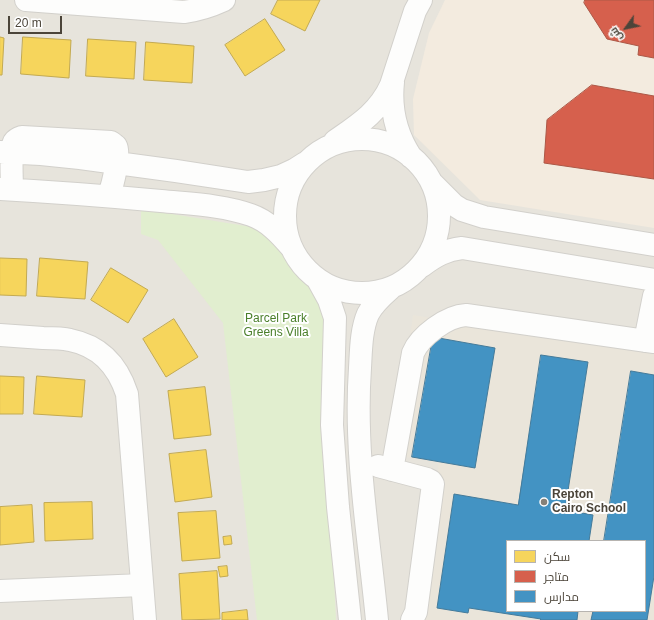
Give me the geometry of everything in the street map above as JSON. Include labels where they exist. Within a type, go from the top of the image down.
[{"type":"street","points":[[26,0],[184,12],[205,8],[224,0]]},
{"type":"street","points":[[421,0],[415,11],[386,96],[379,106],[366,119],[328,147],[294,170],[281,176],[248,182],[176,171],[41,154],[6,152],[6,189],[110,196],[209,206],[241,212],[253,216],[274,229],[291,248],[302,266],[318,280],[340,291],[365,294],[390,289],[407,280],[421,267],[442,252],[462,248],[654,280]]},
{"type":"street","points":[[395,73],[392,97],[395,122],[399,135],[412,157]]},
{"type":"street","points":[[328,147],[349,140],[371,139],[392,145],[412,157],[423,168],[431,182],[437,199],[440,217],[438,235],[431,252],[421,267]]},
{"type":"street","points":[[291,248],[285,226],[286,203],[293,181],[306,162]]},
{"type":"street","points":[[110,196],[116,164]]},
{"type":"street","points":[[431,182],[454,205],[462,210],[484,217],[654,245]]},
{"type":"street","points":[[318,280],[329,300],[335,318],[332,425],[338,507],[350,620]]},
{"type":"street","points":[[377,620],[366,527],[358,402],[361,351],[368,315],[373,306],[390,289]]},
{"type":"street","points":[[392,470],[413,353],[424,337],[449,320],[466,315],[650,342],[654,296]]},
{"type":"street","points":[[0,335],[69,339],[83,343],[106,357],[119,374],[127,394],[144,620]]},
{"type":"street","points":[[361,462],[426,478],[432,481],[433,484],[416,612],[412,620]]},
{"type":"street","points":[[0,591],[142,585]]},
{"type":"shaded area","points":[[0,0],[654,0],[654,620],[0,620]]},
{"type":"shaded area","points":[[445,0],[654,0],[654,228],[480,200],[414,135],[413,99],[429,33]]},
{"type":"shaded area","name":"Repton Cairo School","points":[[413,315],[654,352],[654,620],[416,620],[439,462],[404,457],[394,446]]},
{"type":"green space","name":"Parcel Park Greens Villa","points":[[141,209],[258,228],[280,246],[293,267],[317,290],[328,320],[323,357],[336,620],[257,620],[223,323],[158,240],[141,234]]},
{"type":"building: سكن","points":[[278,0],[320,0],[305,31],[271,14]]},
{"type":"building: سكن","points":[[265,19],[285,50],[245,76],[225,45]]},
{"type":"building: سكن","points":[[0,37],[4,38],[2,75],[0,75]]},
{"type":"building: سكن","points":[[23,37],[71,40],[69,78],[21,74]]},
{"type":"building: سكن","points":[[88,39],[136,42],[134,79],[86,76]]},
{"type":"building: سكن","points":[[146,42],[194,46],[192,83],[144,80]]},
{"type":"building: سكن","points":[[0,258],[27,259],[26,296],[0,295]]},
{"type":"building: سكن","points":[[40,258],[88,262],[85,299],[37,296]]},
{"type":"building: سكن","points":[[111,268],[148,290],[128,323],[91,300]]},
{"type":"building: سكن","points":[[174,319],[198,357],[166,377],[143,339]]},
{"type":"building: سكن","points":[[0,376],[24,377],[23,414],[0,414]]},
{"type":"building: سكن","points":[[37,376],[85,380],[82,417],[34,414]]},
{"type":"building: سكن","points":[[205,387],[211,435],[174,439],[168,391]]},
{"type":"building: سكن","points":[[206,450],[212,497],[175,502],[169,454]]},
{"type":"building: سكن","points":[[92,502],[93,539],[45,541],[44,503]]},
{"type":"building: سكن","points":[[32,505],[34,542],[0,545],[0,507]]},
{"type":"building: سكن","points":[[216,511],[220,558],[182,561],[178,513]]},
{"type":"building: سكن","points":[[231,536],[232,544],[224,545],[223,537]]},
{"type":"building: سكن","points":[[227,566],[228,576],[220,577],[218,567]]},
{"type":"building: سكن","points":[[217,571],[220,619],[182,620],[179,574]]},
{"type":"building: سكن","points":[[247,610],[248,620],[222,620],[222,613]]},
{"type":"building: متاجر","points":[[585,0],[654,0],[654,58],[638,55],[639,46],[607,39],[584,3]]},
{"type":"building: متاجر","points":[[592,85],[654,96],[654,179],[544,163],[547,120]]},
{"type":"building: مدارس","points":[[433,337],[495,348],[475,468],[412,457]]},
{"type":"building: مدارس","points":[[541,355],[588,362],[565,510],[593,515],[589,540],[506,540],[506,612],[578,612],[577,620],[540,620],[541,619],[469,608],[468,613],[437,608],[454,494],[518,505]]},
{"type":"building: مدارس","points":[[631,371],[654,375],[654,576],[647,620],[591,620],[593,612],[646,612],[646,540],[604,540]]},
{"type":"place","name":"Repton Cairo School","points":[[544,502]]}]
